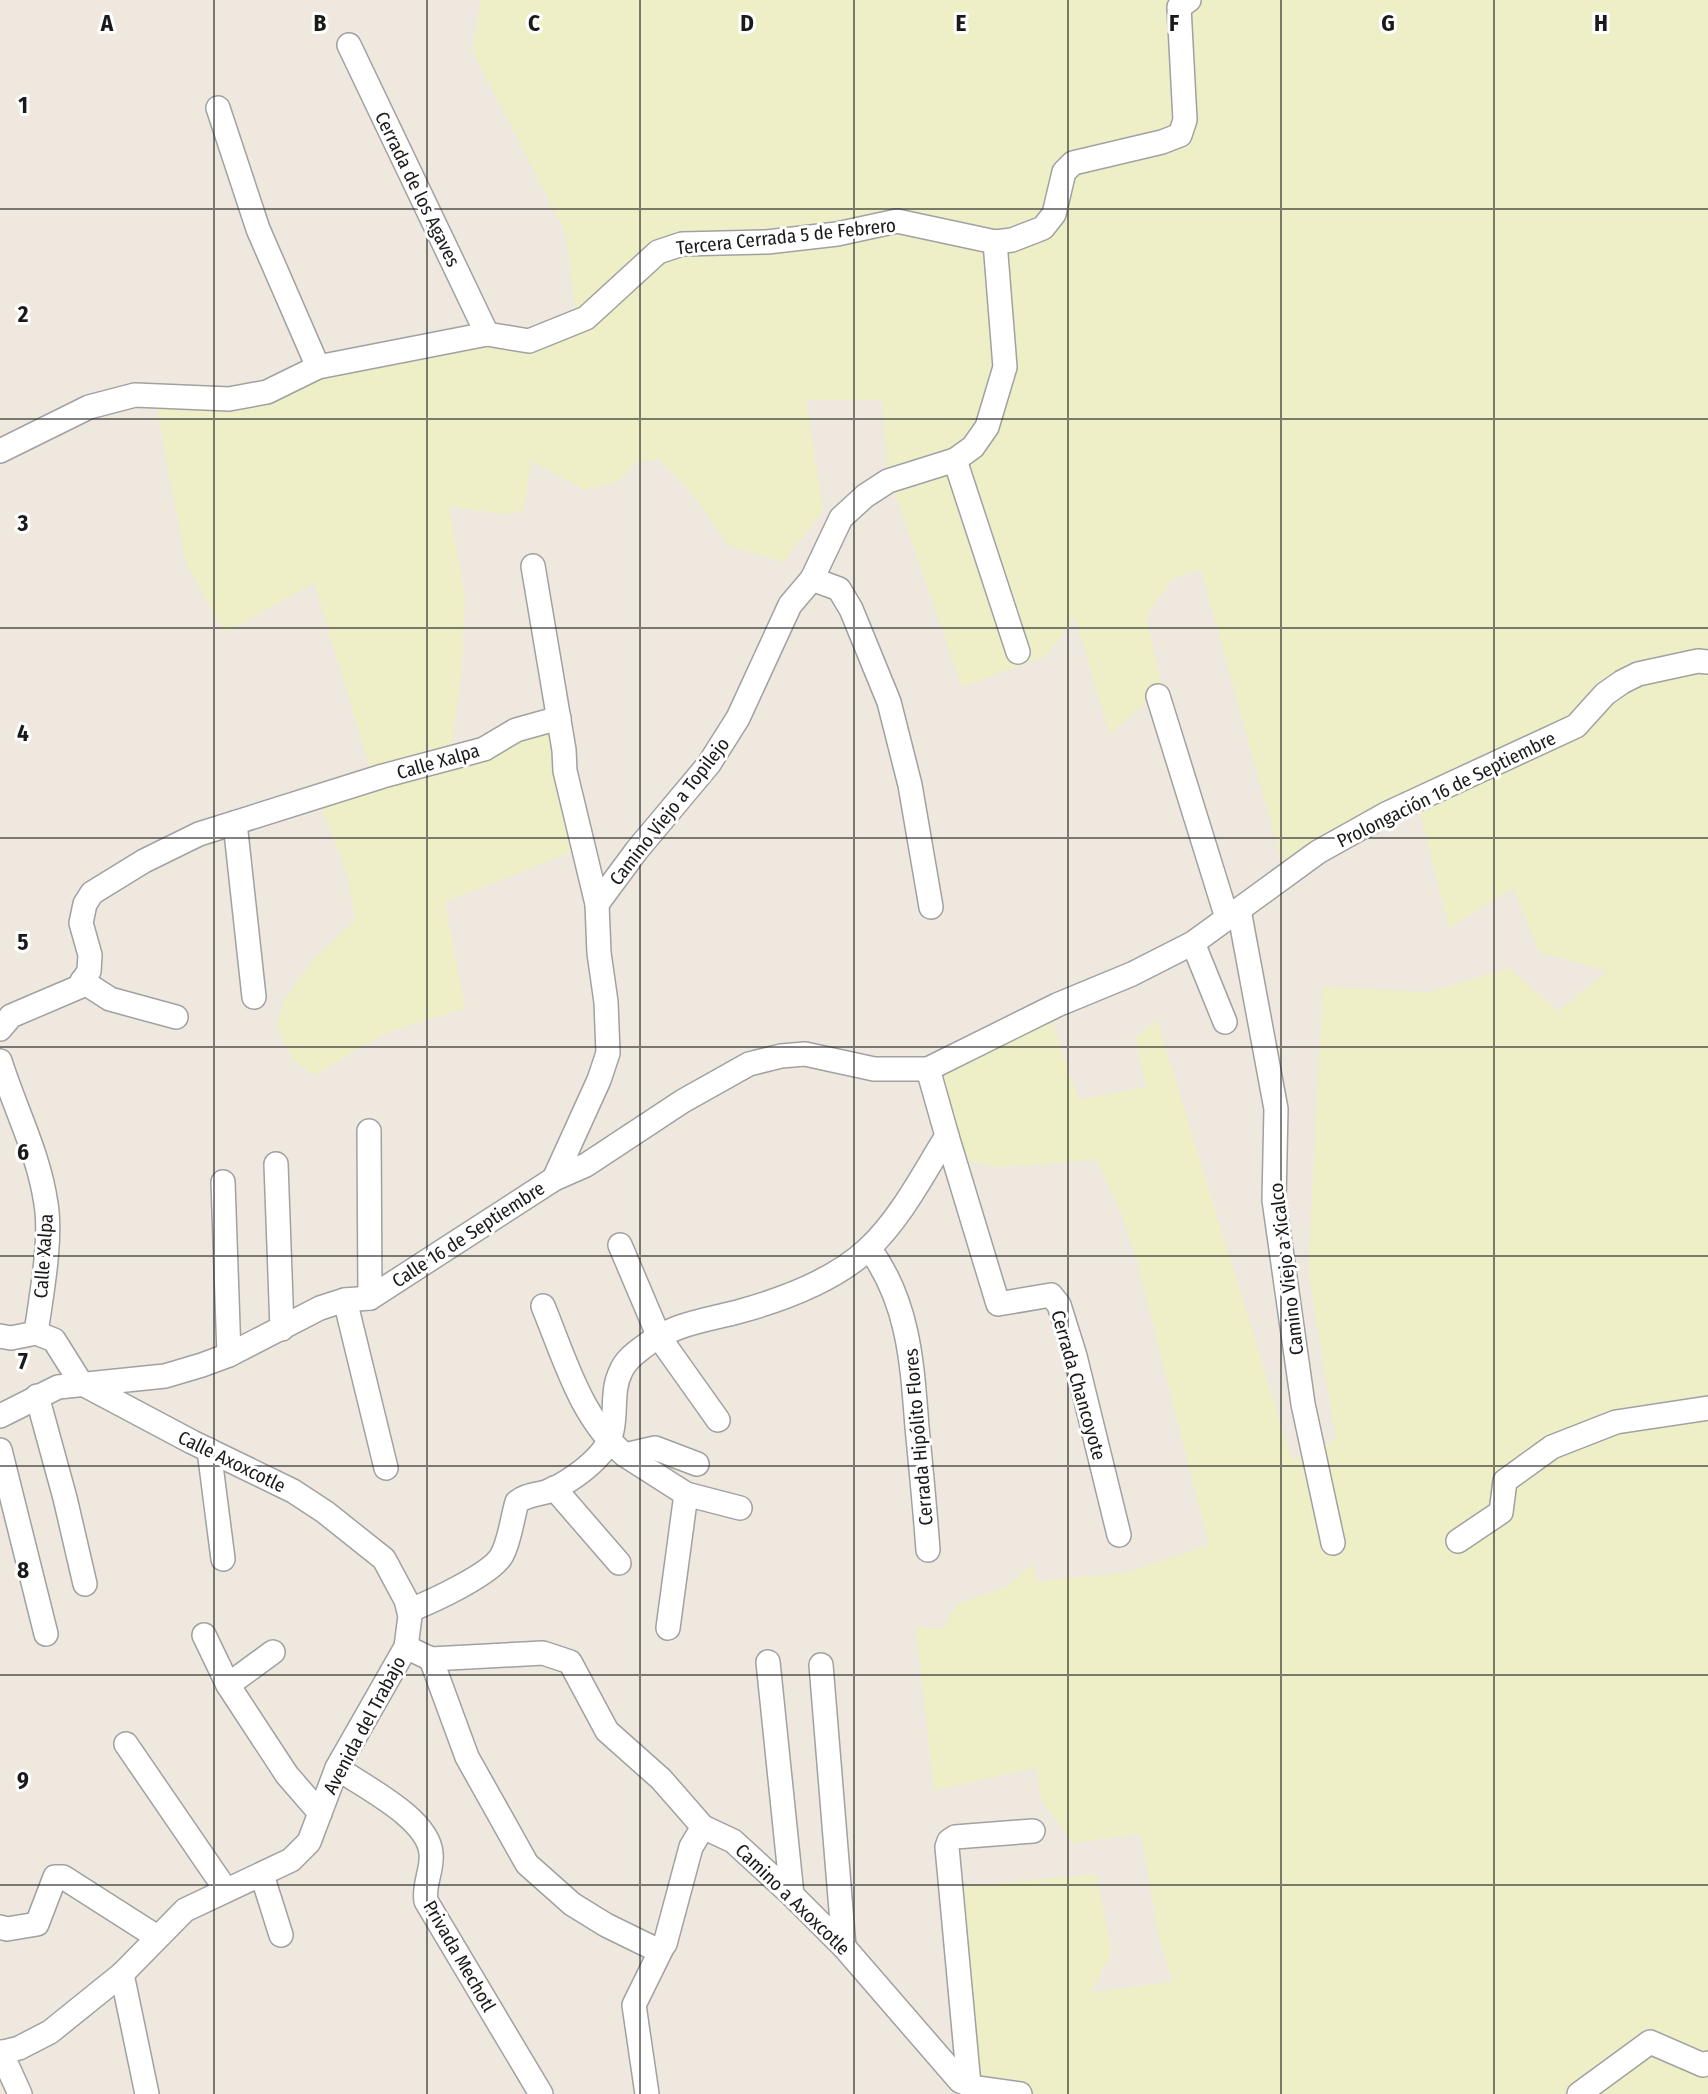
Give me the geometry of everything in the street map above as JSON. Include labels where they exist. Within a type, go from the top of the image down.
[{"type":"street","name":"Tercera Cerrada 5 de Febrero","points":[[0,451],[89,407],[135,395],[229,399],[267,392],[318,367],[487,334],[529,341],[586,318],[657,252],[682,244],[768,242],[837,233],[897,221],[995,242],[1030,235],[1043,228],[1054,214],[1064,172],[1073,163],[1162,142],[1180,135],[1185,120],[1179,7],[1189,0]]},
{"type":"street","name":"Cerrada de los Agaves","points":[[349,45],[487,334]]},
{"type":"street","points":[[218,108],[258,229],[318,367]]},
{"type":"street","name":"Camino Viejo a Topilejo","points":[[597,904],[637,850],[709,764],[738,718],[790,605],[812,579],[841,518],[865,496],[888,481],[955,460],[973,447],[987,427],[1005,366],[995,242]]},
{"type":"street","points":[[955,460],[1018,652]]},
{"type":"street","points":[[533,566],[559,718],[565,771],[597,904],[608,1053],[599,1080],[554,1179]]},
{"type":"street","points":[[812,579],[839,589],[851,609],[888,702],[910,785],[931,907]]},
{"type":"street","name":"Prolongación 16 de Septiembre","points":[[928,1069],[1047,1010],[1132,974],[1193,943],[1318,852],[1386,814],[1576,726],[1605,694],[1622,682],[1638,674],[1698,661],[1708,662]]},
{"type":"street","name":"Camino Viejo a Xicalco","points":[[1158,696],[1233,914],[1276,1109],[1274,1200],[1303,1404],[1333,1544]]},
{"type":"street","name":"Calle Xalpa","points":[[82,981],[89,971],[90,955],[82,923],[85,904],[92,894],[144,861],[199,834],[383,776],[484,749],[516,730],[559,718]]},
{"type":"street","points":[[235,823],[254,996]]},
{"type":"street","points":[[1193,943],[1225,1023]]},
{"type":"street","points":[[0,1029],[11,1016],[79,987],[82,981],[110,999],[176,1017]]},
{"type":"street","name":"Calle 16 de Septiembre","points":[[0,1416],[58,1387],[165,1376],[229,1355],[320,1308],[345,1300],[370,1298],[554,1179],[586,1165],[683,1101],[749,1064],[781,1056],[805,1054],[874,1069],[928,1069]]},
{"type":"street","name":"Calle Xalpa","points":[[0,1061],[32,1145],[47,1206],[45,1258],[36,1333]]},
{"type":"street","points":[[617,1448],[616,1388],[620,1371],[629,1359],[679,1326],[779,1299],[820,1281],[850,1264],[869,1248],[887,1227],[947,1136],[928,1069]]},
{"type":"street","points":[[369,1131],[370,1298]]},
{"type":"street","name":"Cerrada Chancoyote","points":[[947,1136],[998,1304],[1051,1295],[1059,1304],[1075,1356],[1119,1535]]},
{"type":"street","points":[[276,1164],[282,1329]]},
{"type":"street","points":[[222,1182],[229,1355]]},
{"type":"street","points":[[620,1245],[659,1337],[719,1420]]},
{"type":"street","name":"Cerrada Hipólito Flores","points":[[869,1248],[882,1266],[899,1305],[910,1346],[928,1550]]},
{"type":"street","points":[[345,1300],[386,1468]]},
{"type":"street","points":[[543,1306],[582,1399],[617,1448],[686,1493],[740,1508]]},
{"type":"street","points":[[0,1336],[11,1338],[36,1333],[54,1340],[81,1383]]},
{"type":"street","name":"Calle Axoxcotle","points":[[81,1383],[293,1491],[384,1559],[410,1610]]},
{"type":"street","points":[[37,1396],[85,1584]]},
{"type":"street","points":[[1458,1541],[1501,1512],[1504,1480],[1552,1447],[1616,1422],[1708,1408]]},
{"type":"street","points":[[406,1647],[410,1610],[438,1600],[494,1564],[502,1555],[517,1502],[523,1498],[554,1488],[595,1459],[617,1448],[655,1448],[697,1464]]},
{"type":"street","points":[[0,1450],[46,1634]]},
{"type":"street","points":[[209,1450],[223,1559]]},
{"type":"street","points":[[554,1488],[619,1563]]},
{"type":"street","points":[[668,1628],[686,1493]]},
{"type":"street","points":[[204,1635],[228,1685],[287,1775],[320,1813]]},
{"type":"street","name":"Camino a Axoxcotle","points":[[406,1647],[431,1659],[543,1653],[570,1662],[607,1731],[661,1779],[703,1827],[733,1841],[792,1895],[844,1947],[960,2081],[969,2085]]},
{"type":"street","name":"Avenida del Trabajo","points":[[1,2052],[19,2048],[50,2032],[122,1973],[185,1910],[291,1860],[309,1842],[337,1768],[406,1647]]},
{"type":"street","points":[[228,1685],[273,1652]]},
{"type":"street","points":[[431,1659],[467,1757],[527,1864],[572,1904],[657,1950],[662,1948]]},
{"type":"street","points":[[768,1662],[792,1895]]},
{"type":"street","points":[[821,1665],[844,1947]]},
{"type":"street","points":[[126,1744],[226,1890]]},
{"type":"street","name":"Privada Mechotl","points":[[337,1768],[401,1811],[427,1836],[432,1863],[424,1891],[426,1901],[541,2094]]},
{"type":"street","points":[[647,2094],[634,2005],[665,1944],[691,1847],[703,1827]]},
{"type":"street","points":[[1010,2092],[969,2085],[947,1847],[949,1841],[955,1837],[1033,1830]]},
{"type":"street","points":[[262,1875],[281,1935]]},
{"type":"street","points":[[0,1927],[7,1929],[37,1924],[55,1877],[63,1878],[157,1937]]},
{"type":"street","points":[[122,1973],[147,2094]]},
{"type":"street","points":[[1579,2094],[1650,2042],[1703,2065],[1708,2063]]},
{"type":"street","points":[[1,2052],[20,2094]]},
{"type":"green space","points":[[481,0],[1708,0],[1708,2094],[1014,2094],[976,2088],[950,1888],[1096,1874],[1112,1951],[1091,1993],[1173,1981],[1159,1937],[1141,1834],[1073,1843],[1042,1801],[1036,1768],[934,1790],[916,1627],[943,1629],[957,1604],[1006,1587],[1031,1565],[1038,1581],[1124,1573],[1209,1545],[1137,1261],[1123,1218],[1097,1160],[997,1167],[957,1159],[927,1059],[1049,1014],[1079,1100],[1146,1087],[1135,1038],[1157,1020],[1292,1460],[1336,1439],[1308,1271],[1323,987],[1429,992],[1509,968],[1558,1011],[1608,971],[1539,952],[1513,888],[1449,928],[1415,792],[1282,863],[1201,570],[1173,578],[1146,616],[1162,687],[1110,735],[1075,617],[1046,656],[962,687],[888,473],[882,400],[806,400],[823,511],[783,562],[728,545],[695,497],[659,459],[634,463],[619,481],[585,490],[532,461],[523,511],[505,514],[449,507],[465,595],[462,667],[450,757],[557,712],[579,849],[445,902],[465,1008],[386,1033],[315,1075],[292,1060],[277,1024],[284,1001],[311,962],[355,920],[348,877],[317,795],[374,781],[314,583],[225,633],[186,563],[156,403],[268,388],[374,356],[534,340],[576,317],[566,234],[472,50]]}]
